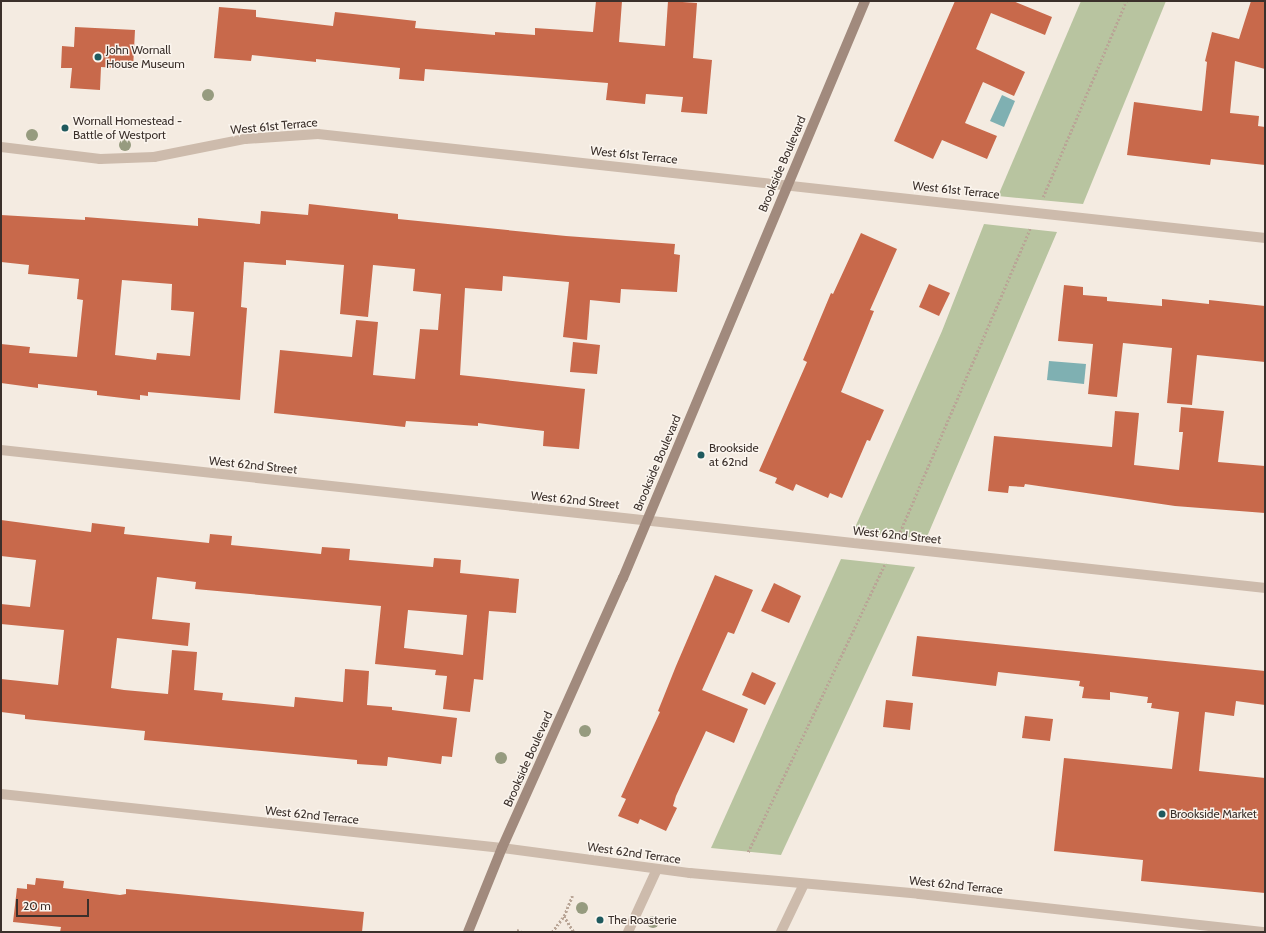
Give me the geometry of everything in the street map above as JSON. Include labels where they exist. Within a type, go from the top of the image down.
[{"type":"main road","name":"Brookside Boulevard","points":[[468,932],[502,848],[647,521],[865,1]]},
{"type":"street","name":"West 61st Terrace","points":[[1,147],[100,159],[154,157],[245,139],[318,134],[788,184],[1265,238]]},
{"type":"street","name":"West 62nd Street","points":[[1,450],[1265,588]]},
{"type":"street","name":"West 62nd Terrace","points":[[1,794],[502,848],[657,869],[919,894],[1265,932]]},
{"type":"street","points":[[628,932],[657,869]]},
{"type":"street","points":[[782,932],[804,884]]},
{"type":"path","points":[[748,852],[893,548],[1126,1]]},
{"type":"path","points":[[552,932],[564,916],[572,896]]},
{"type":"path","points":[[564,916],[574,932]]},
{"type":"path","points":[[517,930],[522,932]]},
{"type":"path","points":[[557,932],[564,932]]},
{"type":"green space","points":[[1081,1],[1166,1],[1083,204],[998,196]]},
{"type":"green space","points":[[984,224],[1057,232],[926,539],[853,532],[942,331]]},
{"type":"green space","points":[[841,559],[915,567],[781,855],[711,848]]},
{"type":"water","points":[[1002,95],[1015,101],[1004,127],[990,121]]},
{"type":"water","points":[[1049,361],[1086,364],[1084,384],[1047,380]]},
{"type":"building","points":[[596,1],[622,1],[619,42],[665,46],[668,1],[697,3],[693,58],[712,60],[707,114],[681,112],[683,97],[646,94],[645,104],[606,100],[608,83],[425,69],[424,81],[399,79],[400,68],[316,59],[316,62],[252,55],[251,61],[214,58],[219,7],[256,10],[256,17],[333,26],[335,12],[416,21],[415,28],[495,35],[495,32],[535,35],[535,28],[593,32]]},
{"type":"building","points":[[955,1],[1013,1],[1052,17],[1045,35],[991,13],[976,49],[1025,72],[1014,96],[983,82],[965,123],[997,136],[987,159],[942,140],[933,159],[894,141]]},
{"type":"building","points":[[1251,1],[1265,1],[1265,69],[1235,61],[1230,113],[1259,116],[1258,126],[1265,127],[1265,165],[1211,159],[1210,165],[1127,155],[1134,102],[1202,111],[1207,62],[1205,61],[1212,32],[1239,39]]},
{"type":"building","name":"John Wornall House Museum","points":[[75,27],[135,30],[133,69],[101,67],[100,90],[70,88],[72,68],[61,68],[62,46],[74,47]]},
{"type":"building","points":[[309,204],[398,214],[398,219],[566,236],[675,244],[674,254],[680,255],[677,292],[621,289],[620,303],[590,300],[587,340],[563,337],[569,282],[503,276],[502,291],[465,288],[460,375],[585,389],[579,449],[543,446],[544,431],[478,423],[478,426],[406,421],[405,427],[274,413],[280,350],[352,357],[356,320],[378,322],[373,375],[415,379],[420,329],[438,330],[441,294],[413,291],[415,269],[373,265],[368,317],[340,314],[344,265],[286,260],[286,265],[244,262],[241,307],[247,308],[240,400],[148,392],[148,396],[140,395],[140,400],[97,395],[97,391],[38,384],[38,388],[1,383],[1,344],[30,347],[29,353],[77,357],[83,300],[77,299],[79,279],[28,274],[29,265],[1,262],[1,215],[85,220],[85,217],[198,226],[198,218],[260,224],[261,211],[308,215]],"holes":[[[122,280],[172,284],[171,310],[194,312],[190,356],[157,353],[156,360],[115,355]]]},
{"type":"building","points":[[861,233],[897,249],[870,310],[874,311],[841,392],[884,410],[870,441],[867,440],[842,498],[830,493],[828,498],[796,484],[793,491],[775,483],[777,478],[759,471],[807,362],[803,360],[831,293],[833,294]]},
{"type":"building","points":[[929,284],[950,293],[939,316],[919,307]]},
{"type":"building","points":[[1064,285],[1083,287],[1083,295],[1107,297],[1107,301],[1162,306],[1162,299],[1209,304],[1209,300],[1265,306],[1265,362],[1197,355],[1192,405],[1167,403],[1172,348],[1123,343],[1117,397],[1088,394],[1093,344],[1058,341]]},
{"type":"building","points":[[573,342],[600,345],[597,374],[570,372]]},
{"type":"building","points":[[1181,407],[1224,411],[1218,462],[1265,466],[1265,513],[1175,506],[1025,484],[1024,487],[1009,486],[1008,493],[988,491],[994,436],[1112,447],[1115,411],[1139,413],[1134,465],[1179,470],[1183,432],[1179,432]]},
{"type":"building","points":[[1,520],[91,532],[92,523],[125,527],[124,534],[209,543],[210,534],[232,536],[231,545],[321,554],[322,547],[350,549],[349,560],[433,567],[434,558],[461,560],[460,573],[519,579],[516,613],[489,611],[483,680],[474,679],[470,712],[443,709],[447,676],[435,675],[436,670],[375,664],[381,606],[195,589],[196,582],[157,577],[152,619],[190,623],[188,646],[117,638],[111,688],[168,694],[172,650],[197,652],[194,690],[223,693],[222,700],[294,707],[295,697],[343,702],[345,669],[369,671],[367,705],[392,707],[392,710],[457,718],[452,757],[442,756],[441,764],[388,757],[387,766],[357,764],[357,760],[144,740],[145,731],[25,719],[25,715],[1,712],[1,679],[58,685],[64,630],[1,624],[1,604],[30,607],[36,560],[1,556]],"holes":[[[408,610],[467,615],[463,655],[404,648]]]},
{"type":"building","points":[[715,575],[753,590],[734,634],[728,632],[702,690],[748,709],[734,743],[706,731],[676,796],[673,806],[677,808],[666,831],[640,819],[638,824],[618,816],[626,799],[621,797],[660,712],[658,711],[676,666]]},
{"type":"building","points":[[774,583],[801,596],[789,623],[761,611]]},
{"type":"building","points":[[917,636],[1265,671],[1265,705],[1236,701],[1234,716],[1205,712],[1199,771],[1265,778],[1265,893],[1141,881],[1143,860],[1054,851],[1064,758],[1172,769],[1179,712],[1151,708],[1152,703],[1147,703],[1148,697],[1110,692],[1110,700],[1082,698],[1084,687],[1079,686],[1080,681],[998,672],[996,686],[912,676]]},
{"type":"building","points":[[752,672],[776,683],[765,705],[742,695]]},
{"type":"building","points":[[886,700],[913,703],[910,730],[883,727]]},
{"type":"building","points":[[1025,716],[1053,719],[1050,741],[1022,738]]},
{"type":"building","points":[[36,878],[64,881],[63,888],[120,895],[126,894],[126,889],[364,912],[362,932],[60,932],[61,927],[13,922],[17,888],[27,889],[27,884],[35,885]]},
{"type":"place","name":"John Wornall House Museum","points":[[98,57]]},
{"type":"place","name":"Wornall Homestead - Battle of Westport","points":[[65,128]]},
{"type":"place","name":"Brookside at 62nd","points":[[701,455]]},
{"type":"place","name":"Brookside Market","points":[[1162,814]]},
{"type":"place","name":"The Roasterie","points":[[600,920]]}]
